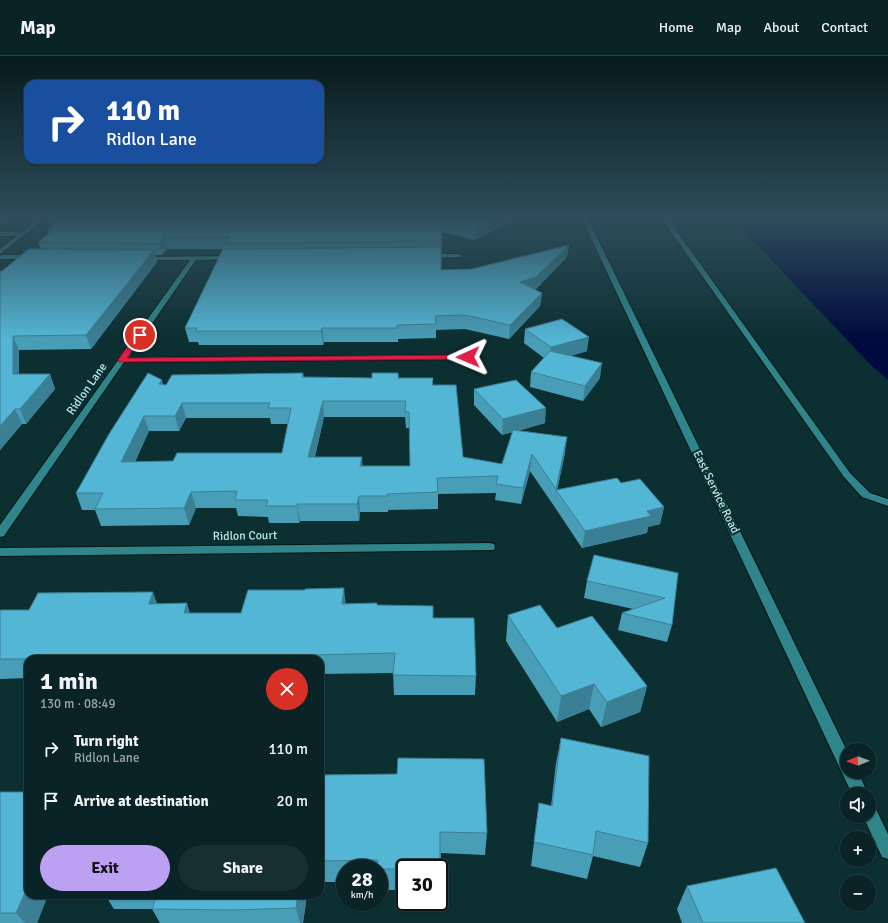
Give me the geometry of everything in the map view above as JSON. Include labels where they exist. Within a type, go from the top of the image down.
[{"type":"street","name":"Ridlon Lane","points":[[0,533],[193,259]]},
{"type":"street","name":"East Service Road","points":[[604,259],[840,751]]},
{"type":"street","points":[[693,259],[847,475],[866,495],[888,503]]},
{"type":"street","points":[[122,360],[468,357]]},
{"type":"street","name":"Ridlon Court","points":[[0,552],[490,547]]},
{"type":"street","points":[[874,823],[888,851]]},
{"type":"shaded area","points":[[771,259],[888,259],[888,380],[871,365]]},
{"type":"building","points":[[16,259],[146,259],[86,335],[13,336],[13,374],[50,374],[20,409],[15,409],[0,426],[0,271]]},
{"type":"building","points":[[218,259],[441,259],[441,270],[472,269],[511,259],[554,259],[536,277],[520,282],[542,293],[510,325],[465,315],[435,316],[436,324],[397,325],[397,328],[322,328],[321,331],[196,331],[197,328],[185,328]]},
{"type":"building","points":[[562,319],[589,337],[551,347],[525,329]]},
{"type":"building","points":[[550,351],[602,363],[585,386],[531,372]]},
{"type":"building","points":[[148,373],[162,380],[159,384],[166,385],[172,375],[303,373],[302,377],[372,378],[372,373],[398,373],[398,378],[433,378],[432,385],[456,385],[463,457],[502,464],[513,430],[567,437],[556,489],[532,454],[523,488],[496,484],[498,476],[437,478],[438,492],[387,494],[387,496],[359,496],[357,504],[297,504],[297,506],[266,506],[268,500],[235,500],[237,491],[191,492],[184,508],[95,509],[103,493],[76,493],[109,434]],"holes":[[[323,401],[406,401],[405,412],[409,412],[410,466],[360,466],[362,457],[308,457]],[[182,403],[270,403],[268,408],[291,408],[282,453],[177,453],[173,461],[121,462],[144,416],[175,416]]]},
{"type":"building","points":[[516,380],[546,408],[503,419],[474,389]]},
{"type":"building","points":[[617,478],[621,483],[640,479],[664,507],[647,511],[651,516],[585,531],[556,490]]},
{"type":"building","points":[[594,555],[678,573],[672,625],[622,613],[665,598],[587,581]]},
{"type":"building","points":[[344,588],[342,604],[377,603],[377,605],[433,606],[433,618],[474,618],[476,676],[393,675],[395,653],[312,655],[24,655],[24,659],[0,659],[0,610],[29,610],[38,593],[153,592],[149,604],[187,603],[184,613],[241,613],[248,590]]},
{"type":"building","points":[[540,605],[557,628],[592,616],[647,686],[607,702],[594,684],[561,696],[508,615]]},
{"type":"building","points":[[561,738],[649,756],[648,843],[596,831],[593,855],[534,842],[539,803],[552,806]]},
{"type":"building","points":[[398,758],[484,759],[487,833],[440,832],[440,859],[396,859],[396,869],[388,869],[388,859],[336,859],[336,861],[324,861],[324,775],[397,774]]},
{"type":"building","points":[[0,792],[24,792],[24,895],[16,913],[0,913]]},
{"type":"building","points":[[776,868],[805,923],[703,923],[687,886]]},
{"type":"building","points":[[156,899],[297,899],[296,908],[233,910],[152,909]]},
{"type":"route","points":[[140,335],[122,360],[468,357]]}]
